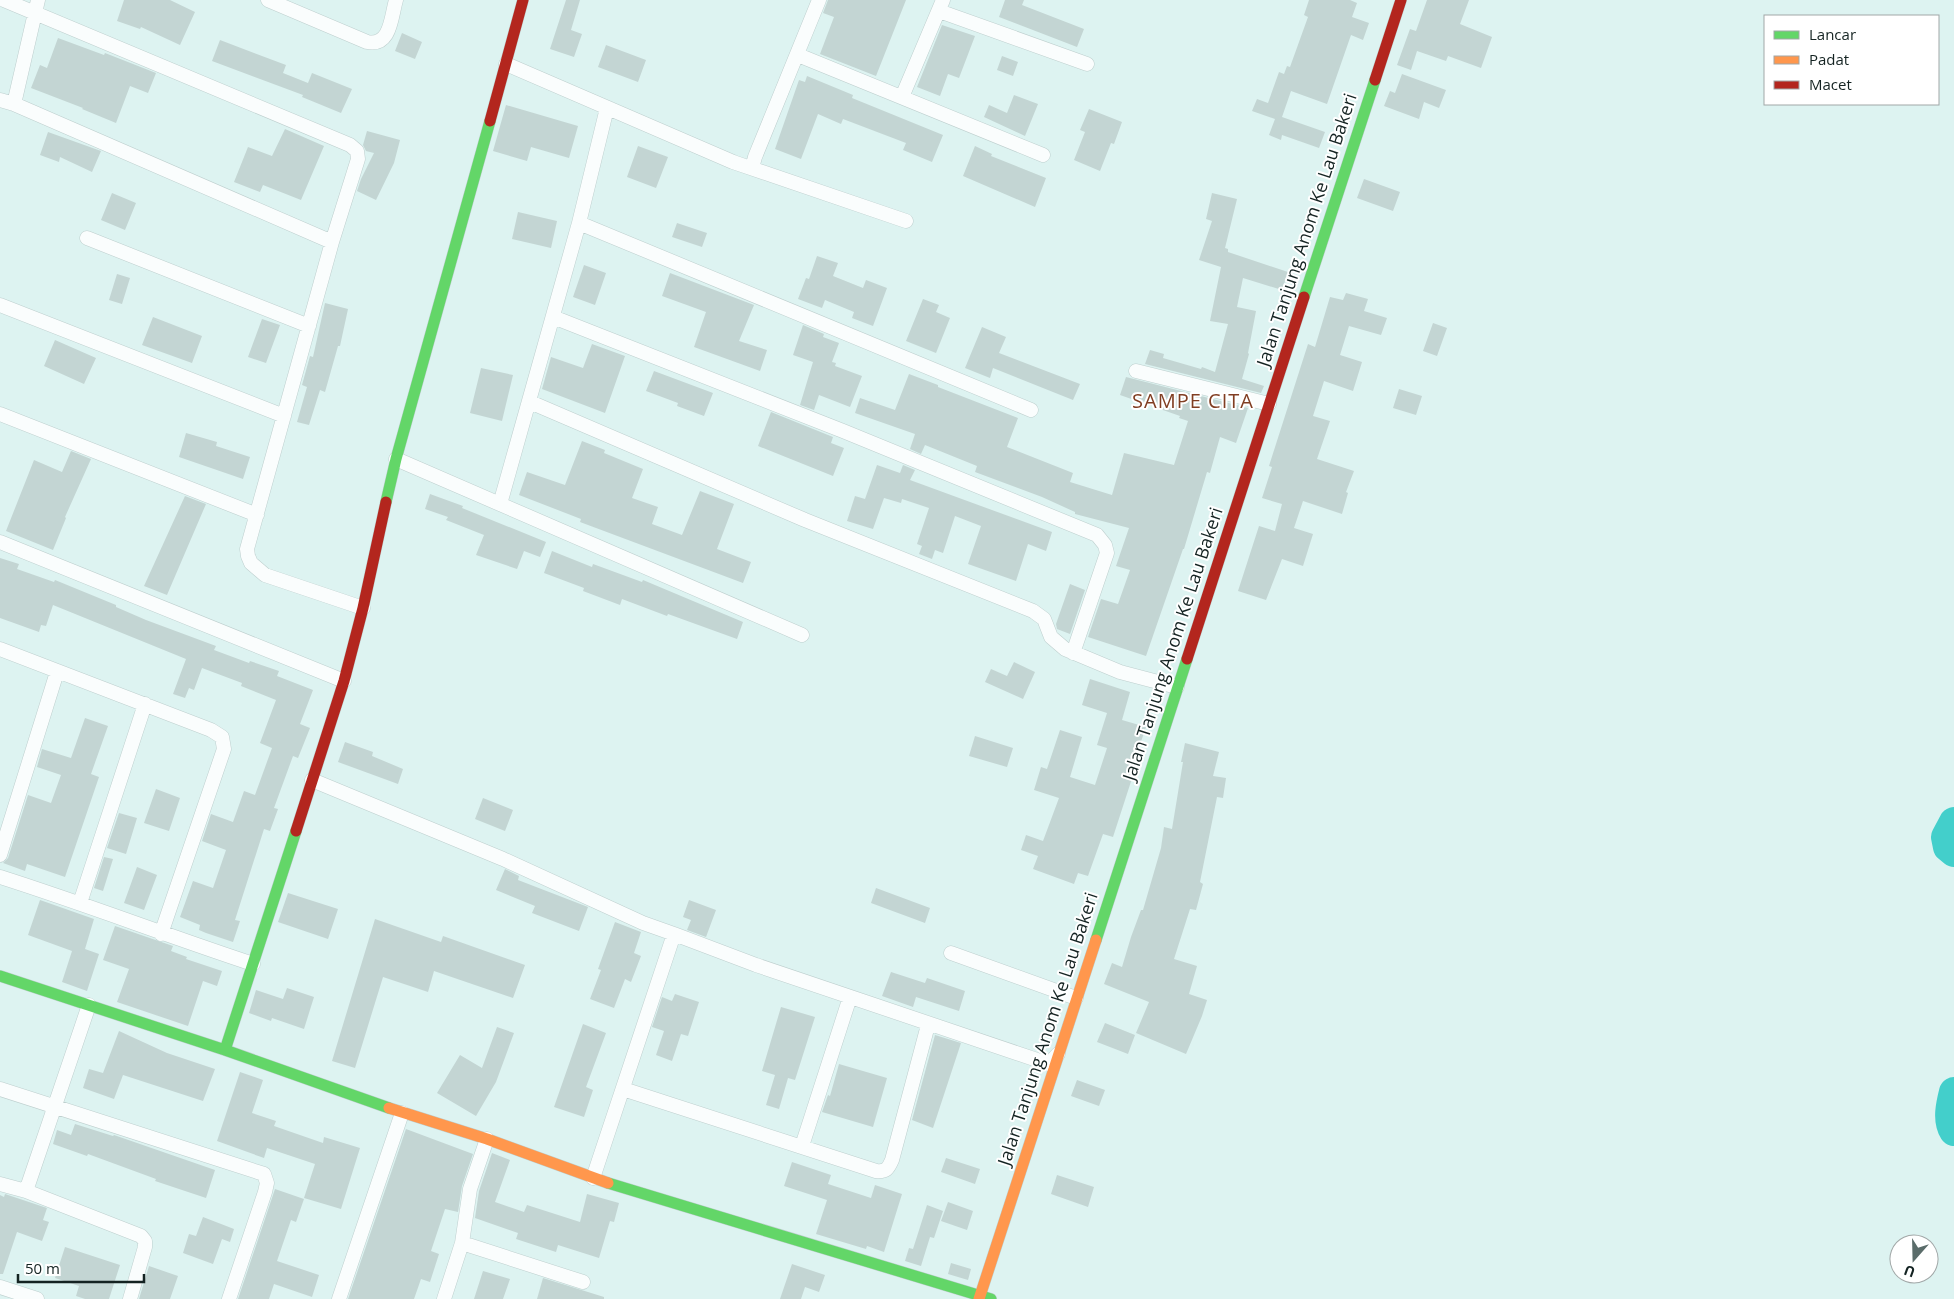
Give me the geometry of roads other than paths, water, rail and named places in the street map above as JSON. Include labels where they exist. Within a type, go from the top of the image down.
[{"type":"street","points":[[4,0],[36,6],[357,151],[358,159],[332,242],[247,549],[248,556],[257,569],[266,575],[363,608]]},
{"type":"street","points":[[268,0],[367,42],[374,43],[381,41],[386,34],[396,0]]},
{"type":"street","points":[[225,1050],[344,681],[363,608],[396,459],[523,0]]},
{"type":"street","points":[[752,168],[819,0]]},
{"type":"street","name":"Jalan Tanjung Anom Ke Lau Bakeri","points":[[979,1297],[1053,1059],[1076,998],[1401,0]]},
{"type":"street","points":[[14,104],[36,6]]},
{"type":"street","points":[[902,97],[940,6],[1086,64]]},
{"type":"street","points":[[798,54],[1043,155]]},
{"type":"street","points":[[506,64],[732,162],[906,221]]},
{"type":"street","points":[[0,100],[14,104],[332,242]]},
{"type":"street","points":[[500,504],[579,223],[607,108]]},
{"type":"street","points":[[579,223],[1031,410]]},
{"type":"street","points":[[87,238],[309,326]]},
{"type":"street","points":[[0,305],[284,416]]},
{"type":"street","points":[[553,317],[843,431],[1097,535],[1105,545],[1106,553],[1073,653]]},
{"type":"street","points":[[1136,371],[1269,404]]},
{"type":"street","points":[[530,402],[805,520],[1033,610],[1044,619],[1051,637],[1065,649],[1120,672],[1177,687]]},
{"type":"street","points":[[0,414],[257,515]]},
{"type":"street","points":[[396,459],[802,635]]},
{"type":"street","points":[[0,542],[344,681]]},
{"type":"street","points":[[0,648],[57,672],[211,730],[222,737],[224,749],[161,934]]},
{"type":"street","points":[[0,855],[57,672]]},
{"type":"street","points":[[80,903],[146,704]]},
{"type":"street","points":[[312,780],[504,859],[644,923],[756,966],[1034,1059],[1053,1059]]},
{"type":"street","points":[[0,877],[80,903],[161,934],[253,964]]},
{"type":"street","points":[[592,1178],[674,934]]},
{"type":"street","points":[[951,953],[1076,998]]},
{"type":"street","points":[[0,976],[487,1139],[592,1178],[979,1297],[992,1299]]},
{"type":"street","points":[[802,1146],[850,997]]},
{"type":"street","points":[[26,1191],[89,1005]]},
{"type":"street","points":[[623,1089],[883,1171],[889,1168],[928,1025]]},
{"type":"street","points":[[0,1089],[264,1174],[265,1192],[229,1299]]},
{"type":"street","points":[[339,1299],[402,1112]]},
{"type":"street","points":[[444,1299],[462,1243],[470,1189],[487,1139]]},
{"type":"street","points":[[0,1184],[26,1191],[141,1236],[145,1241],[145,1246],[130,1299]]},
{"type":"street","points":[[462,1243],[583,1282]]},
{"type":"street","points":[[0,1287],[36,1299]]},
{"type":"waterway","points":[[1954,822],[1946,837],[1948,847],[1954,852]]},
{"type":"waterway","points":[[1954,1092],[1950,1117],[1954,1131]]},
{"type":"district","name":"SAMPE CITA","points":[[1193,401]]}]
